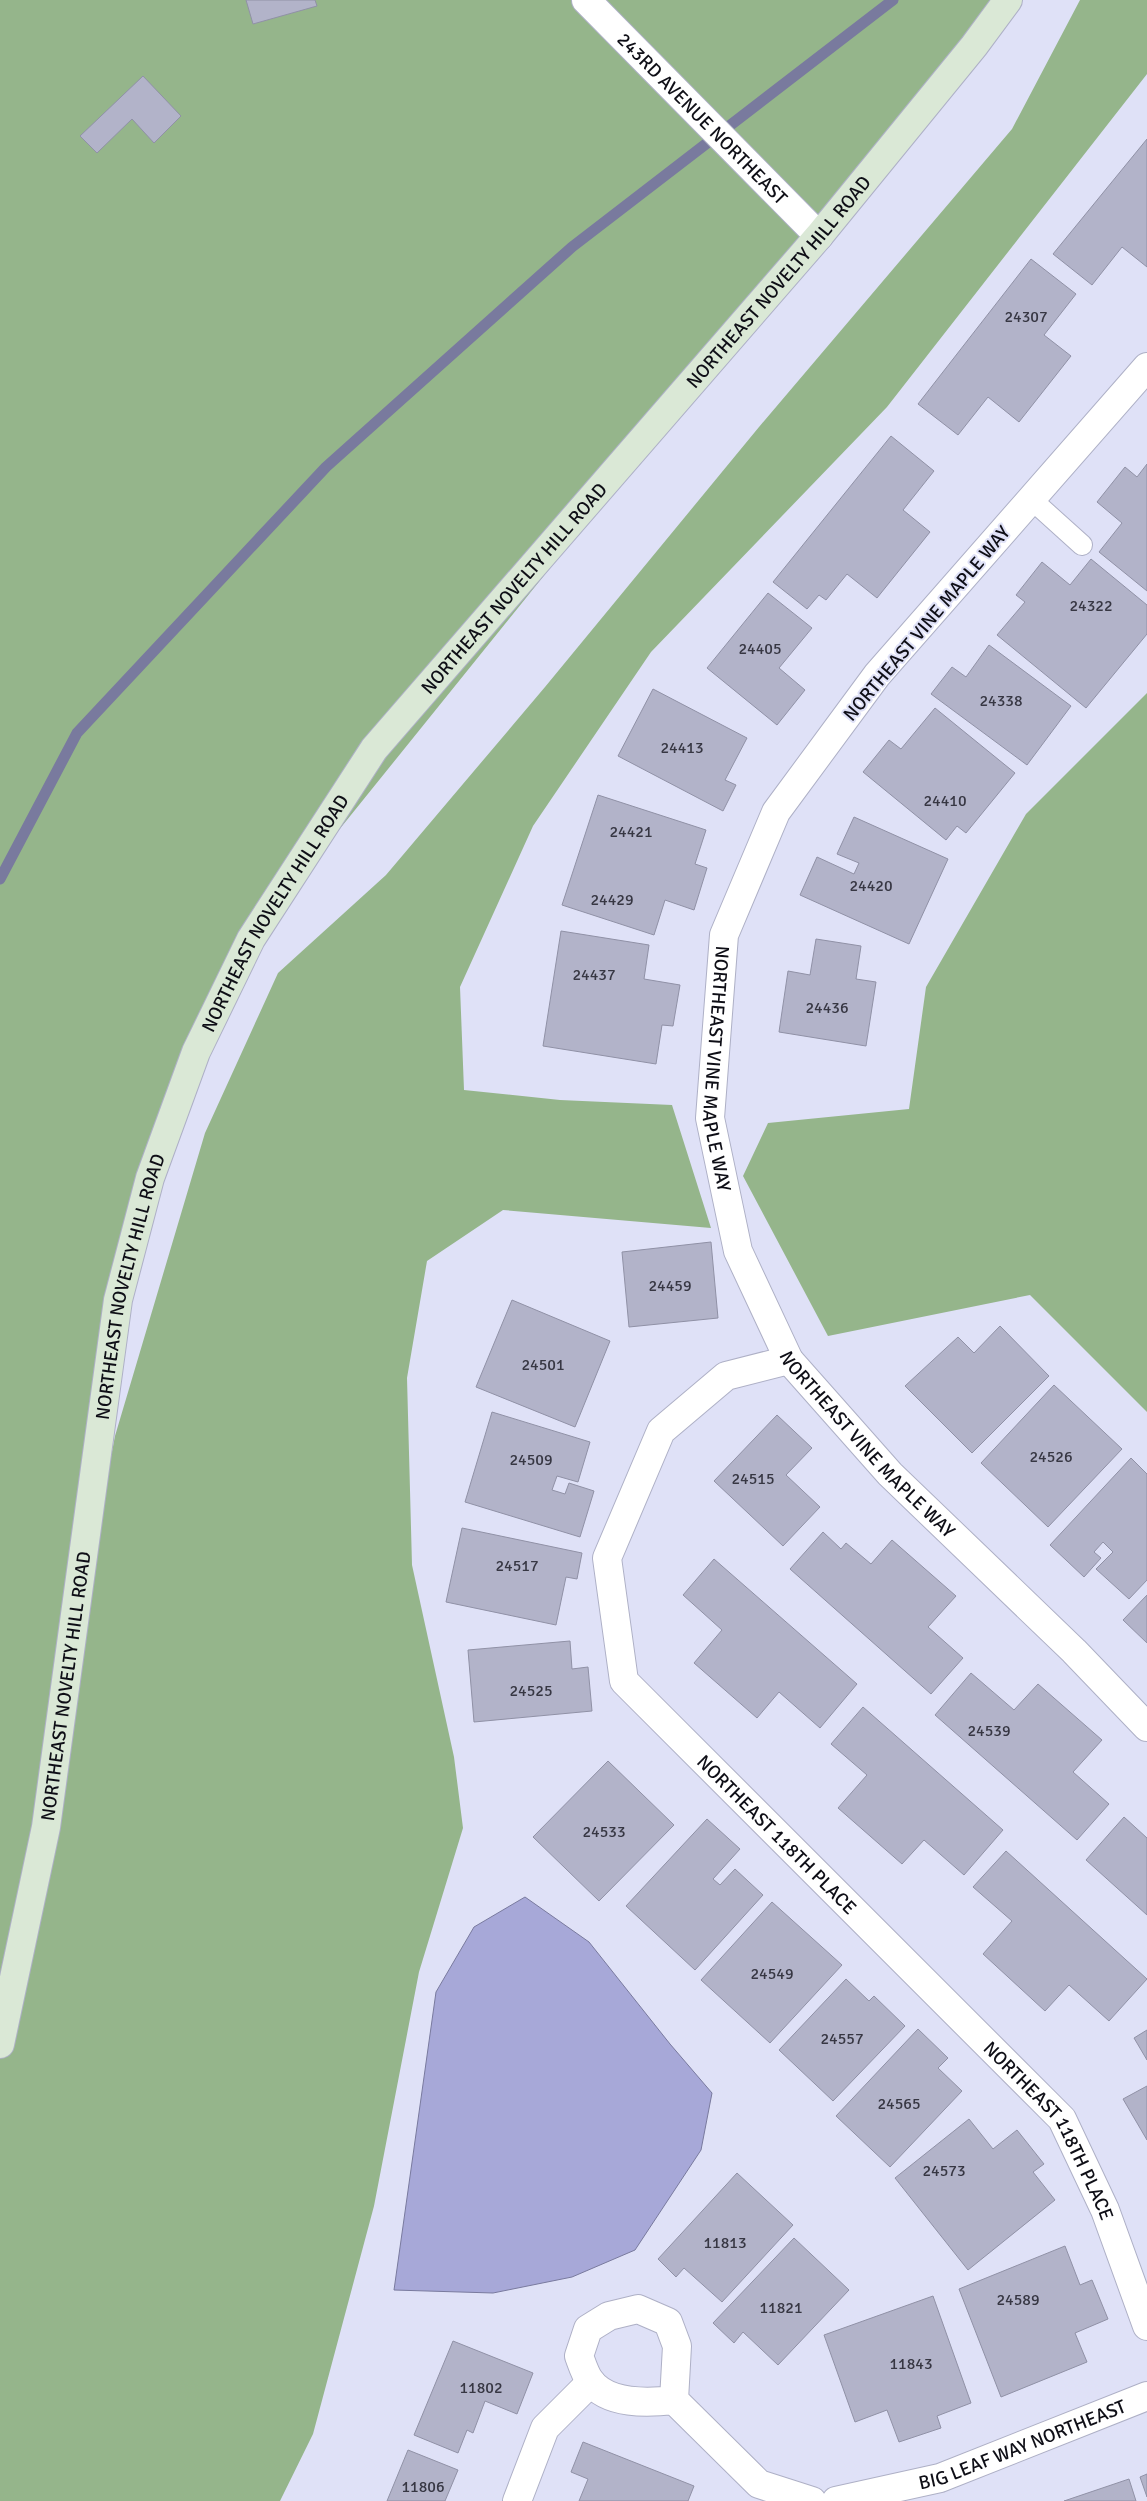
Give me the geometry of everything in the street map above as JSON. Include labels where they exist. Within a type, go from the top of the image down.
[{"type":"main road","name":"NORTHEAST NOVELTY HILL ROAD","points":[[0,2044],[46,1827],[118,1300],[150,1178],[196,1052],[251,939],[374,749],[819,236],[974,46],[1008,0]]},
{"type":"street","name":"243RD AVENUE NORTHEAST","points":[[586,0],[819,236]]},
{"type":"street","name":"NORTHEAST VINE MAPLE WAY","points":[[1147,367],[878,675],[776,812],[724,935],[710,1118],[738,1251],[789,1360],[890,1474],[1074,1651],[1147,1726]]},
{"type":"street","name":"NORTHEAST 118TH PLACE","points":[[789,1360],[726,1376],[661,1431],[607,1558],[624,1681],[1062,2119],[1106,2210],[1147,2326]]},
{"type":"street","points":[[674,2400],[643,2403],[609,2395],[591,2382],[579,2356],[588,2329],[609,2316],[638,2309],[668,2322],[677,2346],[674,2400],[759,2484],[812,2501]]},
{"type":"street","points":[[517,2501],[545,2428],[591,2382]]},
{"type":"street","name":"BIG LEAF WAY NORTHEAST","points":[[836,2501],[940,2478],[1147,2396]]},
{"type":"lane","points":[[1031,499],[1082,545]]},
{"type":"green space","points":[[0,0],[1008,0],[251,939],[150,1178],[65,1692],[115,1436],[205,1133],[278,973],[386,875],[545,687],[759,427],[1012,129],[1080,0],[1147,0],[1147,74],[887,407],[651,652],[533,826],[460,987],[464,1090],[560,1100],[672,1105],[711,1228],[503,1210],[427,1261],[407,1378],[412,1565],[454,1757],[463,1828],[419,1972],[374,2206],[313,2434],[280,2501],[0,2501]]},
{"type":"green space","points":[[1147,693],[1147,1412],[1030,1295],[828,1336],[743,1176],[768,1123],[909,1109],[926,987],[1026,814]]},
{"type":"water","points":[[525,1897],[589,1942],[670,2044],[712,2093],[701,2150],[635,2250],[572,2277],[493,2293],[394,2290],[436,1992],[474,1927]]},
{"type":"building","points":[[246,0],[315,0],[317,6],[253,24]]},
{"type":"building","points":[[143,76],[181,116],[154,143],[132,119],[97,153],[80,136]]},
{"type":"building","points":[[1147,139],[1147,267],[1122,247],[1092,285],[1053,254]]},
{"type":"building","points":[[1031,259],[1076,294],[1044,335],[1071,356],[1019,422],[988,397],[958,435],[918,404]]},
{"type":"building","points":[[891,436],[934,471],[903,510],[930,532],[877,598],[847,574],[826,600],[819,595],[807,609],[773,582]]},
{"type":"building","points":[[1147,464],[1147,591],[1099,552],[1122,523],[1097,502],[1125,467],[1137,477]]},
{"type":"building","points":[[1091,559],[1147,605],[1147,634],[1086,708],[997,635],[1025,602],[1016,595],[1042,562],[1070,585]]},
{"type":"building","points":[[768,593],[812,628],[779,668],[805,690],[777,725],[707,668]]},
{"type":"building","points":[[989,645],[1071,706],[1027,765],[931,694],[952,667],[966,677]]},
{"type":"building","points":[[653,689],[747,738],[725,780],[736,785],[723,811],[618,756]]},
{"type":"building","points":[[935,708],[1015,773],[966,833],[957,826],[946,840],[863,772],[889,740],[901,749]]},
{"type":"building","points":[[598,795],[706,830],[695,864],[707,868],[694,910],[665,900],[654,935],[562,905]]},
{"type":"building","points":[[854,817],[948,859],[909,944],[800,895],[817,857],[854,874],[859,863],[837,854]]},
{"type":"building","points":[[561,931],[649,945],[644,979],[680,985],[673,1026],[662,1025],[656,1064],[543,1046]]},
{"type":"building","points":[[816,939],[861,946],[856,979],[876,982],[866,1046],[779,1032],[788,971],[810,975]]},
{"type":"building","points":[[711,1242],[718,1318],[629,1327],[622,1252]]},
{"type":"building","points":[[512,1300],[610,1341],[575,1427],[476,1387]]},
{"type":"building","points":[[1000,1326],[1049,1376],[972,1453],[905,1386],[958,1337],[974,1353]]},
{"type":"building","points":[[1054,1385],[1122,1449],[1048,1527],[981,1463]]},
{"type":"building","points":[[492,1412],[590,1442],[578,1482],[557,1476],[552,1490],[565,1494],[569,1483],[594,1491],[580,1537],[465,1502]]},
{"type":"building","points":[[777,1415],[812,1448],[786,1475],[820,1507],[783,1546],[714,1481]]},
{"type":"building","points":[[1131,1458],[1147,1474],[1147,1580],[1129,1599],[1096,1569],[1113,1552],[1103,1542],[1094,1552],[1101,1558],[1084,1577],[1050,1545]]},
{"type":"building","points":[[462,1528],[582,1553],[577,1579],[566,1577],[556,1625],[446,1602]]},
{"type":"building","points":[[823,1532],[841,1549],[846,1543],[871,1564],[892,1540],[956,1596],[928,1627],[963,1658],[931,1694],[790,1569]]},
{"type":"building","points":[[714,1559],[857,1684],[820,1728],[779,1692],[757,1718],[694,1663],[722,1630],[683,1595]]},
{"type":"building","points":[[1147,1595],[1147,1643],[1123,1620]]},
{"type":"building","points":[[570,1641],[572,1669],[588,1667],[592,1711],[474,1722],[468,1650]]},
{"type":"building","points":[[971,1673],[1014,1710],[1038,1684],[1102,1740],[1073,1772],[1109,1804],[1077,1840],[935,1715]]},
{"type":"building","points":[[863,1707],[1003,1830],[964,1875],[924,1840],[902,1864],[838,1808],[867,1775],[831,1744]]},
{"type":"building","points":[[608,1761],[674,1825],[599,1901],[533,1837]]},
{"type":"building","points":[[1124,1817],[1147,1838],[1147,1915],[1086,1860]]},
{"type":"building","points":[[707,1819],[740,1849],[713,1879],[720,1885],[735,1869],[763,1895],[695,1970],[626,1906]]},
{"type":"building","points":[[1006,1851],[1147,1979],[1109,2021],[1069,1985],[1045,2011],[983,1954],[1012,1921],[973,1887]]},
{"type":"building","points":[[772,1902],[842,1965],[770,2043],[701,1980]]},
{"type":"building","points":[[846,1979],[869,2001],[874,1996],[905,2026],[833,2101],[779,2050]]},
{"type":"building","points":[[918,2029],[948,2058],[938,2068],[962,2091],[890,2167],[836,2116]]},
{"type":"building","points":[[1147,2030],[1147,2060],[1134,2038]]},
{"type":"building","points":[[1147,2086],[1147,2140],[1123,2099]]},
{"type":"building","points":[[969,2119],[993,2149],[1017,2130],[1044,2164],[1033,2172],[1055,2200],[968,2270],[895,2178]]},
{"type":"building","points":[[737,2173],[793,2225],[722,2302],[684,2268],[676,2277],[658,2259]]},
{"type":"building","points":[[794,2238],[849,2290],[778,2365],[743,2332],[734,2343],[713,2323]]},
{"type":"building","points":[[1065,2246],[1080,2285],[1092,2280],[1108,2319],[1075,2333],[1087,2362],[1001,2397],[959,2289]]},
{"type":"building","points":[[933,2296],[971,2403],[937,2416],[941,2428],[899,2442],[887,2410],[855,2422],[824,2335]]},
{"type":"building","points":[[453,2341],[533,2373],[517,2414],[485,2401],[473,2433],[467,2430],[458,2453],[414,2435]]},
{"type":"building","points":[[583,2442],[694,2486],[688,2501],[579,2501],[588,2479],[571,2472]]},
{"type":"building","points":[[408,2450],[458,2470],[445,2501],[387,2501]]},
{"type":"building","points":[[1147,2474],[1147,2497],[1140,2477]]},
{"type":"building","points":[[1129,2479],[1136,2501],[1064,2501]]},
{"type":"waterway","points":[[0,879],[77,733],[326,467],[572,247],[893,0]]}]
